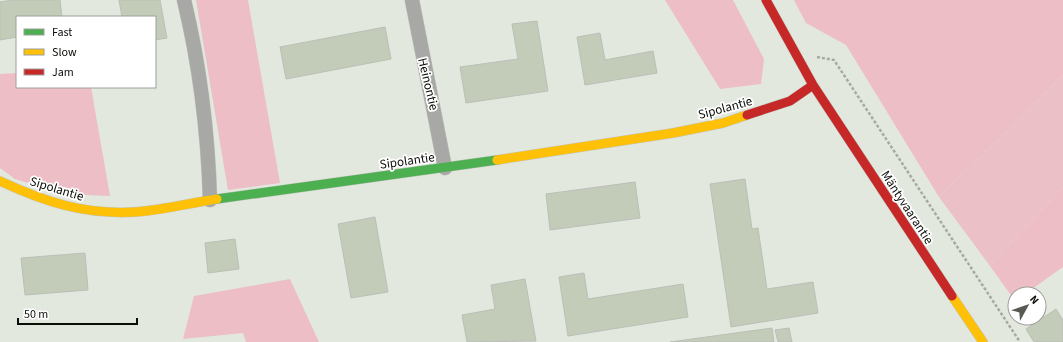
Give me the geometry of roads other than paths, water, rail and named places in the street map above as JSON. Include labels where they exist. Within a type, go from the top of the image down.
[{"type":"street","points":[[184,0],[201,87],[209,153],[210,200]]},
{"type":"street","name":"Heinontie","points":[[412,0],[445,168]]},
{"type":"street","name":"Mäntyvaarantie","points":[[766,0],[813,85],[983,342]]},
{"type":"street","name":"Sipolantie","points":[[0,181],[34,197],[61,206],[85,211],[107,213],[137,212],[210,200],[445,168],[673,133],[722,123],[790,101],[813,85]]}]
